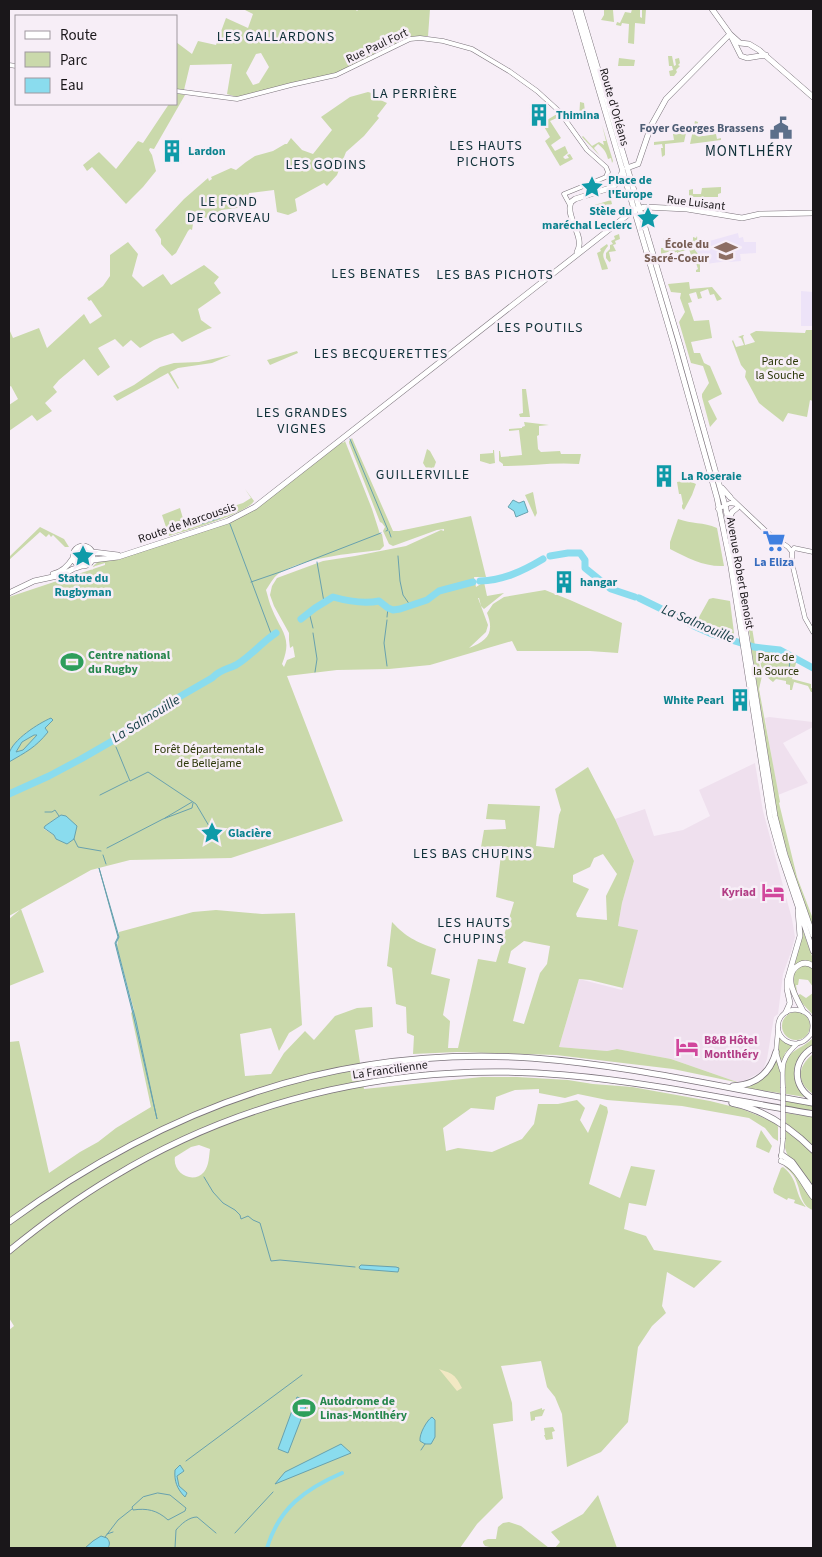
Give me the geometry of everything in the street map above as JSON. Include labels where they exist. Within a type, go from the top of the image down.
[{"type":"highway","points":[[813,1048],[802,1058],[797,1073],[801,1088],[813,1098]]},
{"type":"highway","points":[[719,1086],[723,1084],[740,1086],[758,1080],[770,1067],[776,1052]]},
{"type":"highway","name":"La Francilienne","points":[[9,1222],[44,1197],[103,1160],[164,1127],[244,1095],[334,1071],[380,1063],[423,1059],[504,1057],[564,1061],[630,1070],[813,1102]]},
{"type":"highway","name":"La Francilienne","points":[[9,1251],[78,1199],[112,1177],[193,1135],[250,1113],[291,1100],[384,1079],[425,1075],[505,1072],[593,1078],[813,1114]]},
{"type":"highway","points":[[717,1097],[723,1102],[752,1108],[772,1117],[795,1132],[813,1150]]},
{"type":"highway","points":[[781,1158],[789,1159],[813,1192]]},
{"type":"main road","name":"Route d'Orléans","points":[[574,9],[674,345]]},
{"type":"main road","name":"Route d'Orléans","points":[[580,9],[680,345]]},
{"type":"main road","points":[[712,9],[730,34],[743,57],[766,56]]},
{"type":"main road","points":[[574,256],[579,249],[579,240],[569,209],[570,205],[575,199],[613,187],[620,179],[622,171],[638,164],[651,125],[666,99],[730,34]]},
{"type":"main road","points":[[730,34],[740,42],[752,46],[766,56],[813,97]]},
{"type":"main road","points":[[739,52],[745,44]]},
{"type":"main road","points":[[750,57],[754,51],[752,46]]},
{"type":"main road","points":[[634,210],[640,207]]},
{"type":"main road","name":"Rue Luisant","points":[[640,207],[699,211],[742,218],[770,214],[813,213]]},
{"type":"main road","name":"Route de Marcoussis","points":[[93,560],[118,557],[228,521],[255,507],[634,210]]},
{"type":"main road","points":[[579,240],[586,244],[598,237]]},
{"type":"main road","name":"Avenue Robert Benoist","points":[[674,345],[709,471],[731,567],[779,835],[813,935]]},
{"type":"main road","name":"Avenue Robert Benoist","points":[[680,345],[719,484],[728,507],[728,522],[744,639]]},
{"type":"main road","points":[[709,471],[714,479],[719,498],[728,507]]},
{"type":"main road","points":[[719,484],[730,497]]},
{"type":"main road","points":[[728,522],[730,514],[737,506]]},
{"type":"main road","points":[[9,592],[34,581],[62,575],[73,569],[88,565],[93,560],[92,552],[88,547],[80,546],[73,552],[73,558],[76,564],[82,566]]},
{"type":"main road","points":[[92,552],[124,555]]},
{"type":"main road","points":[[9,592],[32,578],[57,573],[68,566],[73,558]]},
{"type":"main road","name":"Avenue Robert Benoist","points":[[746,649],[770,817],[813,951]]},
{"type":"main road","points":[[786,1012],[790,1003],[787,981],[800,936],[798,907]]},
{"type":"main road","points":[[803,1011],[795,995],[791,981],[792,974],[794,968],[803,963],[813,966]]},
{"type":"main road","points":[[781,1158],[793,1169],[813,1197]]},
{"type":"street","name":"Rue Paul Fort","points":[[178,91],[236,99],[336,76],[410,39],[430,38],[465,46],[509,71],[537,91],[559,111],[587,150],[606,167],[608,172],[606,177],[564,194],[570,205]]},
{"type":"street","points":[[730,497],[737,506]]},
{"type":"street","points":[[718,509],[728,507],[730,503],[737,506],[768,533],[788,547],[793,550],[813,552]]},
{"type":"street","points":[[793,550],[792,563],[805,618],[813,632]]},
{"type":"street","points":[[781,1158],[784,1087],[776,1052],[778,1027],[782,1016],[786,1012],[803,1011],[812,1018],[812,1033],[808,1039],[787,1053],[782,1072]]},
{"type":"street","points":[[778,1027],[784,1040],[798,1044]]},
{"type":"shaded area","name":"École du Sacré-Coeur","points":[[738,233],[739,238],[743,237],[744,242],[756,242],[756,253],[740,254],[741,261],[706,264],[691,245],[699,244]]},
{"type":"shaded area","points":[[801,291],[813,292],[813,326],[801,326]]},
{"type":"shaded area","points":[[765,718],[813,722],[813,727],[783,743],[808,783],[778,795]]},
{"type":"shaded area","points":[[755,763],[763,811],[792,919],[795,937],[783,974],[778,1014],[774,1017],[767,1059],[763,1070],[740,1083],[671,1059],[617,1049],[607,1051],[559,1047],[579,979],[622,990],[633,949],[618,926],[622,903],[634,861],[615,819],[645,809],[654,836],[683,830],[710,816],[699,790]]},
{"type":"green space","points":[[243,9],[355,9],[357,11],[359,9],[430,9],[428,36],[401,41],[336,74],[237,97],[227,94],[232,64],[190,65],[184,90],[178,89],[178,44],[192,54],[198,41],[216,45],[226,18],[248,28],[253,14]],"holes":[[[261,53],[269,67],[259,83],[253,85],[246,73],[256,54]]]},
{"type":"green space","points":[[604,9],[613,10],[614,22],[601,20],[604,15]]},
{"type":"green space","points":[[632,9],[640,9],[640,17],[642,18],[642,9],[646,9],[645,24],[635,23],[634,44],[628,43],[629,24],[622,23],[621,26],[616,25],[617,22],[620,23],[625,12],[631,13]]},
{"type":"green space","points":[[668,56],[672,56],[674,66],[676,65],[675,59],[679,58],[680,63],[678,65],[680,66],[674,76],[670,76],[669,71],[673,70],[672,66],[669,66]]},
{"type":"green space","points":[[619,58],[635,60],[634,66],[618,66]]},
{"type":"green space","points":[[368,92],[378,95],[376,98],[387,103],[377,116],[379,118],[364,136],[346,152],[337,175],[327,186],[324,183],[295,199],[297,211],[288,215],[277,212],[274,190],[249,193],[245,207],[221,210],[220,214],[201,219],[193,224],[192,230],[188,231],[176,253],[172,256],[161,244],[161,239],[155,230],[184,199],[208,178],[209,181],[212,179],[211,177],[231,168],[236,170],[255,156],[273,151],[287,144],[291,138],[302,150],[313,154],[332,130],[321,117],[350,97]]},
{"type":"green space","points":[[178,93],[185,95],[154,149],[150,148],[149,150],[156,171],[126,204],[92,167],[87,171],[83,165],[99,152],[116,169],[138,141],[143,143],[168,105],[178,105]]},
{"type":"green space","points":[[580,102],[584,103],[585,112],[591,113],[588,120],[579,120]]},
{"type":"green space","points":[[557,114],[559,117],[550,121],[561,138],[551,145],[555,151],[565,146],[568,153],[563,157],[565,159],[569,158],[567,155],[570,154],[573,159],[560,166],[545,141],[550,137],[542,123]]},
{"type":"green space","points":[[695,121],[698,122],[696,131],[698,136],[716,134],[717,139],[721,138],[721,140],[690,144]]},
{"type":"green space","points":[[602,125],[613,161],[612,163],[611,158],[608,159],[600,145],[598,144],[594,148],[600,156],[582,137],[592,146],[599,142],[604,145],[603,141],[606,141]]},
{"type":"green space","points":[[686,133],[684,142],[665,144],[665,155],[662,157],[662,144],[654,145],[654,142],[674,140],[673,134]]},
{"type":"green space","points":[[721,187],[721,193],[718,194],[718,197],[689,197],[689,190],[693,189],[693,194],[701,194],[702,188]]},
{"type":"green space","points":[[611,200],[612,204],[588,211],[588,207]]},
{"type":"green space","points":[[619,234],[620,239],[615,241],[616,244],[613,245],[616,251],[609,252],[611,261],[609,262],[606,258],[606,253],[610,249],[610,245],[613,244],[611,241],[615,239],[614,236]]},
{"type":"green space","points":[[697,236],[698,244],[691,245],[702,259],[700,261],[700,272],[696,272],[698,269],[689,249],[677,253],[672,253],[671,251],[661,254],[661,248],[665,248],[663,238],[667,246],[680,246],[680,242],[693,240],[693,237],[696,238]]},
{"type":"green space","points":[[128,242],[138,254],[132,276],[143,287],[163,274],[171,285],[204,265],[219,277],[214,283],[221,293],[198,309],[201,320],[212,328],[182,342],[173,333],[140,348],[131,340],[123,347],[115,339],[98,348],[110,367],[98,376],[84,359],[53,387],[57,392],[45,403],[52,411],[37,421],[32,415],[9,431],[9,405],[18,399],[11,386],[9,387],[9,329],[13,338],[39,328],[47,348],[84,314],[90,324],[102,316],[91,300],[89,301],[87,298],[103,286],[110,276],[110,255]]},
{"type":"green space","points":[[607,244],[608,246],[603,255],[608,269],[602,270],[597,253]]},
{"type":"green space","points":[[689,282],[690,289],[712,287],[722,299],[717,301],[714,294],[710,295],[708,289],[700,292],[702,298],[698,299],[696,292],[689,294],[692,302],[688,303],[694,321],[709,320],[712,338],[691,342],[694,353],[700,353],[704,363],[710,366],[722,394],[708,401],[717,419],[710,427],[702,397],[709,383],[703,366],[691,363],[679,322],[685,312],[680,298],[681,293],[671,292],[668,284]]},
{"type":"green space","name":"Parc de la Souche","points":[[806,330],[813,330],[813,401],[810,400],[807,417],[788,413],[783,422],[759,403],[745,377],[746,371],[741,365],[733,340],[736,347],[744,345],[741,338],[738,337],[743,335],[745,345],[755,342],[750,334],[756,331],[805,333]]},
{"type":"green space","points":[[297,351],[298,353],[270,365],[267,360]]},
{"type":"green space","points":[[231,355],[212,363],[178,368],[170,372],[178,389],[168,373],[117,401],[113,396],[134,385],[160,367],[174,363],[199,362]]},
{"type":"green space","points":[[522,389],[526,389],[530,417],[520,417],[519,414],[523,413]]},
{"type":"green space","points":[[524,422],[549,425],[539,426],[539,435],[537,436],[538,449],[541,452],[560,451],[561,454],[581,454],[579,464],[503,466],[499,461],[499,451],[501,457],[522,455],[519,430],[509,431],[509,429],[522,428],[525,426]]},
{"type":"green space","name":"Forêt Départementale de Bellejame","points":[[352,438],[393,531],[471,516],[486,577],[474,577],[476,587],[484,582],[487,596],[504,593],[484,609],[478,598],[488,625],[486,632],[469,648],[481,642],[488,635],[490,626],[487,613],[493,604],[504,597],[545,590],[622,623],[618,653],[517,651],[512,641],[430,665],[389,669],[337,670],[287,676],[343,821],[231,858],[130,860],[91,870],[9,916],[9,597],[105,565],[105,563],[92,567],[99,561],[238,519],[260,506],[345,441],[380,534],[382,534],[384,546],[380,550],[314,560],[289,568],[275,577],[266,590],[271,607],[286,641],[282,664],[284,667],[287,660],[295,657],[293,646],[290,648],[289,633],[270,595],[272,586],[277,578],[323,561],[406,546],[441,530],[444,531],[444,529],[437,530],[393,546],[389,544],[383,531],[385,527],[380,522],[349,441]],"holes":[[[61,815],[56,839],[54,835],[44,829],[45,826]]]},
{"type":"green space","points":[[427,449],[436,462],[431,476],[423,463]]},
{"type":"green space","points":[[493,450],[495,463],[490,464],[480,461],[480,454],[493,453]]},
{"type":"green space","points":[[683,481],[696,484],[684,510],[677,482]]},
{"type":"green space","points":[[245,489],[254,501],[249,506],[215,522],[169,536],[162,515],[180,508],[184,522],[243,503],[251,498]]},
{"type":"green space","points":[[533,492],[537,513],[535,517],[525,495]]},
{"type":"green space","points":[[678,519],[717,528],[724,566],[690,559],[670,549],[670,542]]},
{"type":"green space","points":[[735,523],[755,646],[751,644],[733,524]]},
{"type":"green space","points":[[40,527],[64,539],[69,547],[65,547],[53,535],[51,537],[49,534],[46,537],[40,532],[9,560],[9,557]]},
{"type":"green space","points":[[83,547],[89,550],[92,556],[89,562],[83,565],[77,562],[74,556],[77,550]]},
{"type":"green space","points":[[709,599],[730,601],[735,641],[725,639],[694,626]]},
{"type":"green space","points":[[751,647],[756,650],[762,676],[759,689],[779,803],[797,877],[813,919],[813,928],[790,862],[778,820]]},
{"type":"green space","name":"Parc de la Source","points":[[758,649],[779,651],[797,659],[792,679],[811,684],[813,692],[811,692],[808,686],[794,682],[792,690],[790,690],[790,685],[786,684],[786,681],[776,679],[773,682],[763,671]]},
{"type":"green space","points":[[588,767],[634,861],[622,903],[618,926],[638,930],[623,988],[579,979],[559,1047],[607,1051],[617,1049],[671,1059],[740,1083],[673,1069],[556,1055],[457,1052],[413,1054],[414,1036],[407,1033],[406,1007],[396,1004],[392,968],[387,966],[392,922],[402,932],[422,944],[436,949],[431,974],[450,979],[443,1015],[450,1021],[448,1048],[458,1048],[478,959],[496,962],[514,902],[496,897],[502,846],[481,847],[484,830],[506,829],[505,820],[486,819],[488,804],[540,806],[536,846],[554,848],[561,810],[555,789]],"holes":[[[603,854],[617,874],[606,896],[607,920],[577,917],[576,914],[589,889],[573,882],[573,875],[590,867],[594,858]],[[524,941],[550,946],[547,964],[540,973],[524,1024],[513,1021],[526,968],[508,963],[511,951]]]},
{"type":"green space","points":[[21,909],[44,972],[9,986],[9,919]]},
{"type":"green space","points":[[216,910],[262,914],[295,913],[302,1025],[289,1033],[279,1051],[271,1028],[240,1034],[245,1076],[271,1074],[284,1053],[305,1031],[314,1040],[335,1016],[357,1008],[372,1007],[373,1027],[355,1030],[364,1089],[482,1077],[568,1080],[632,1087],[710,1101],[742,1109],[776,1123],[778,1127],[778,1141],[765,1128],[749,1118],[682,1106],[607,1100],[578,1094],[565,1098],[539,1093],[539,1089],[515,1090],[496,1097],[494,1110],[471,1108],[443,1128],[446,1151],[458,1148],[492,1152],[522,1139],[534,1124],[538,1104],[558,1104],[577,1100],[585,1108],[580,1120],[588,1133],[600,1104],[607,1107],[608,1112],[589,1184],[620,1198],[631,1166],[655,1170],[646,1206],[629,1203],[624,1229],[646,1236],[654,1250],[722,1261],[694,1288],[667,1272],[662,1306],[666,1313],[652,1326],[638,1347],[628,1422],[601,1452],[567,1467],[562,1414],[555,1397],[547,1387],[541,1361],[501,1366],[512,1403],[513,1421],[493,1424],[503,1498],[477,1524],[460,1548],[9,1548],[9,1330],[14,1326],[9,1318],[9,1042],[19,1041],[49,1173],[151,1107],[131,1013],[134,1010],[117,947],[119,932],[193,912]],"holes":[[[199,1145],[210,1149],[207,1167],[199,1176],[189,1177],[177,1168],[175,1157],[191,1147]]]},
{"type":"green space","points":[[802,928],[813,964],[801,962],[792,969],[790,982],[793,993],[791,994],[788,982],[789,976],[798,950]]},
{"type":"green space","points":[[803,965],[813,968],[813,987],[808,980],[799,979],[798,985],[796,985],[797,992],[795,992],[793,984],[794,972]]},
{"type":"green space","points":[[813,993],[813,1015],[797,996],[800,994],[806,998]]},
{"type":"green space","points":[[796,1012],[806,1016],[810,1026],[806,1036],[796,1040],[786,1036],[782,1026],[786,1016]]},
{"type":"green space","points":[[779,1037],[794,1045],[785,1053],[783,1061],[780,1060],[778,1050]]},
{"type":"green space","points":[[813,1038],[813,1046],[800,1056],[794,1069],[796,1083],[805,1097],[786,1094],[785,1071],[789,1055]]},
{"type":"green space","points":[[813,1054],[813,1094],[807,1089],[801,1079],[801,1069]]},
{"type":"green space","points":[[776,1059],[780,1071],[780,1093],[743,1088],[754,1083]]},
{"type":"green space","points":[[786,1100],[813,1104],[813,1111],[786,1107]]},
{"type":"green space","points":[[786,1113],[813,1117],[813,1147],[786,1123]]},
{"type":"green space","points":[[786,1129],[813,1152],[813,1188],[787,1154],[785,1148]]},
{"type":"green space","points":[[761,1130],[772,1146],[769,1153],[756,1147]]},
{"type":"green space","points":[[785,1165],[793,1170],[813,1200],[813,1210],[806,1206],[795,1178]]},
{"type":"green space","points":[[783,1167],[792,1177],[799,1196],[806,1207],[794,1203],[795,1200],[788,1198],[787,1200],[774,1193],[773,1189]]},
{"type":"green space","points":[[542,1408],[542,1410],[545,1409],[542,1416],[535,1417],[535,1420],[531,1421],[530,1412]]},
{"type":"green space","points":[[553,1427],[555,1431],[552,1432],[553,1439],[546,1440],[544,1428]]},
{"type":"green space","points":[[598,1495],[617,1548],[555,1548],[560,1542],[551,1532],[583,1514]]},
{"type":"green space","points":[[509,1522],[521,1526],[549,1548],[494,1548],[485,1546],[483,1541],[496,1539],[498,1527],[503,1523]]},
{"type":"sand","points":[[439,1369],[453,1375],[462,1388],[457,1391]]},
{"type":"water","points":[[513,500],[519,503],[524,501],[528,512],[516,517],[514,511],[508,507]]},
{"type":"water","points":[[221,511],[220,518],[187,528],[185,523]]},
{"type":"water","points":[[51,718],[53,720],[45,728],[48,732],[30,749],[9,762],[9,755],[15,743]],"holes":[[[37,735],[23,750],[16,752],[22,742]]]},
{"type":"water","points":[[61,815],[66,816],[77,826],[74,839],[67,844],[56,839],[54,835],[44,828]]},
{"type":"water","points":[[99,868],[119,937],[116,943],[136,1021],[157,1119],[115,943],[118,937]]},
{"type":"water","points":[[361,1265],[399,1268],[398,1272],[360,1269]]},
{"type":"water","points":[[297,1397],[308,1401],[288,1453],[278,1449]]},
{"type":"water","points":[[432,1417],[435,1420],[435,1437],[431,1444],[425,1444],[420,1441],[421,1435]]},
{"type":"water","points":[[341,1444],[351,1453],[275,1484],[285,1472]]},
{"type":"water","points":[[180,1465],[184,1471],[177,1476],[179,1486],[187,1493],[185,1497],[178,1488],[175,1478],[175,1470]]},
{"type":"water","points":[[101,1536],[108,1539],[108,1548],[85,1548],[93,1541]]},
{"type":"waterway","points":[[350,439],[388,530],[386,531]]},
{"type":"waterway","points":[[230,524],[272,636]]},
{"type":"waterway","points":[[389,531],[391,537]]},
{"type":"waterway","points":[[251,582],[381,533]]},
{"type":"waterway","name":"La Salmouille","points":[[550,556],[580,553],[585,560],[585,568],[611,589],[635,597]]},
{"type":"waterway","points":[[398,556],[403,595],[410,605]]},
{"type":"waterway","name":"La Salmouille","points":[[480,581],[497,579],[513,574],[543,559]]},
{"type":"waterway","points":[[317,562],[324,602]]},
{"type":"waterway","name":"La Salmouille","points":[[301,619],[333,597],[356,602],[379,601],[393,610],[427,600],[439,591],[473,582]]},
{"type":"waterway","name":"La Salmouille","points":[[639,598],[712,634],[754,647],[780,650],[813,668]]},
{"type":"waterway","points":[[387,617],[388,608]]},
{"type":"waterway","points":[[309,612],[313,628]]},
{"type":"waterway","points":[[387,620],[384,643],[387,666]]},
{"type":"waterway","name":"La Salmouille","points":[[9,794],[49,776],[114,740],[160,708],[221,671],[241,662],[276,633]]},
{"type":"waterway","points":[[313,633],[317,659],[315,672]]},
{"type":"waterway","points":[[788,674],[790,662]]},
{"type":"waterway","points":[[116,747],[130,781],[148,772],[196,804],[212,829]]},
{"type":"waterway","points":[[100,795],[128,781]]},
{"type":"waterway","points":[[165,818],[192,802]]},
{"type":"waterway","points":[[107,848],[163,819],[192,808],[193,803]]},
{"type":"waterway","points":[[45,812],[55,810],[59,816]]},
{"type":"waterway","points":[[74,839],[78,847],[101,851]]},
{"type":"waterway","points":[[103,855],[106,864]]},
{"type":"waterway","points":[[204,1177],[213,1192],[223,1203],[235,1210],[241,1219],[248,1216],[260,1223],[271,1261],[280,1260],[355,1267]]},
{"type":"waterway","points":[[186,1461],[302,1375]]},
{"type":"waterway","points":[[421,1450],[425,1444]]},
{"type":"waterway","points":[[267,1548],[272,1534],[286,1511],[305,1493],[342,1473]]},
{"type":"waterway","points":[[235,1533],[273,1492]]},
{"type":"waterway","points":[[158,1493],[170,1495],[186,1508],[185,1511],[168,1520],[152,1510],[133,1510],[132,1507],[143,1497],[158,1493]]},
{"type":"waterway","points":[[105,1537],[118,1520],[132,1509]]},
{"type":"waterway","points":[[175,1548],[176,1530],[191,1518],[197,1517],[216,1533]]},
{"type":"waterway","points":[[107,1534],[113,1532]]},
{"type":"place","name":"Thimina","points":[[539,115]]},
{"type":"place","name":"Foyer Georges Brassens","points":[[781,128]]},
{"type":"place","name":"Lardon","points":[[172,151]]},
{"type":"place","name":"Place de l'Europe","points":[[592,187]]},
{"type":"place","name":"Stèle du maréchal Leclerc","points":[[648,218]]},
{"type":"place","name":"École du Sacré-Coeur","points":[[726,251]]},
{"type":"place","name":"La Roseraie","points":[[664,476]]},
{"type":"place","name":"La Eliza","points":[[774,541]]},
{"type":"place","name":"Statue du Rugbyman","points":[[83,556]]},
{"type":"place","name":"hangar","points":[[564,582]]},
{"type":"place","name":"Centre national du Rugby","points":[[72,662]]},
{"type":"place","name":"White Pearl","points":[[740,700]]},
{"type":"place","name":"Glacière","points":[[212,833]]},
{"type":"place","name":"Kyriad","points":[[773,892]]},
{"type":"place","name":"B&B Hôtel Montlhéry","points":[[687,1047]]},
{"type":"place","name":"Autodrome de Linas-Montlhéry","points":[[304,1408]]},
{"type":"district","name":"LES GALLARDONS","points":[[276,37]]},
{"type":"district","name":"LA PERRIÈRE","points":[[415,94]]},
{"type":"district","name":"MONTLHÉRY","points":[[749,151]]},
{"type":"district","name":"LES HAUTS PICHOTS","points":[[486,154]]},
{"type":"district","name":"LES GODINS","points":[[326,165]]},
{"type":"district","name":"LE FOND DE CORVEAU","points":[[229,210]]},
{"type":"district","name":"LES BENATES","points":[[376,274]]},
{"type":"district","name":"LES BAS PICHOTS","points":[[495,275]]},
{"type":"district","name":"LES POUTILS","points":[[540,328]]},
{"type":"district","name":"LES BECQUERETTES","points":[[381,354]]},
{"type":"district","name":"LES GRANDES VIGNES","points":[[302,422]]},
{"type":"district","name":"GUILLERVILLE","points":[[423,475]]},
{"type":"district","name":"LES BAS CHUPINS","points":[[473,854]]},
{"type":"district","name":"LES HAUTS CHUPINS","points":[[474,932]]}]
